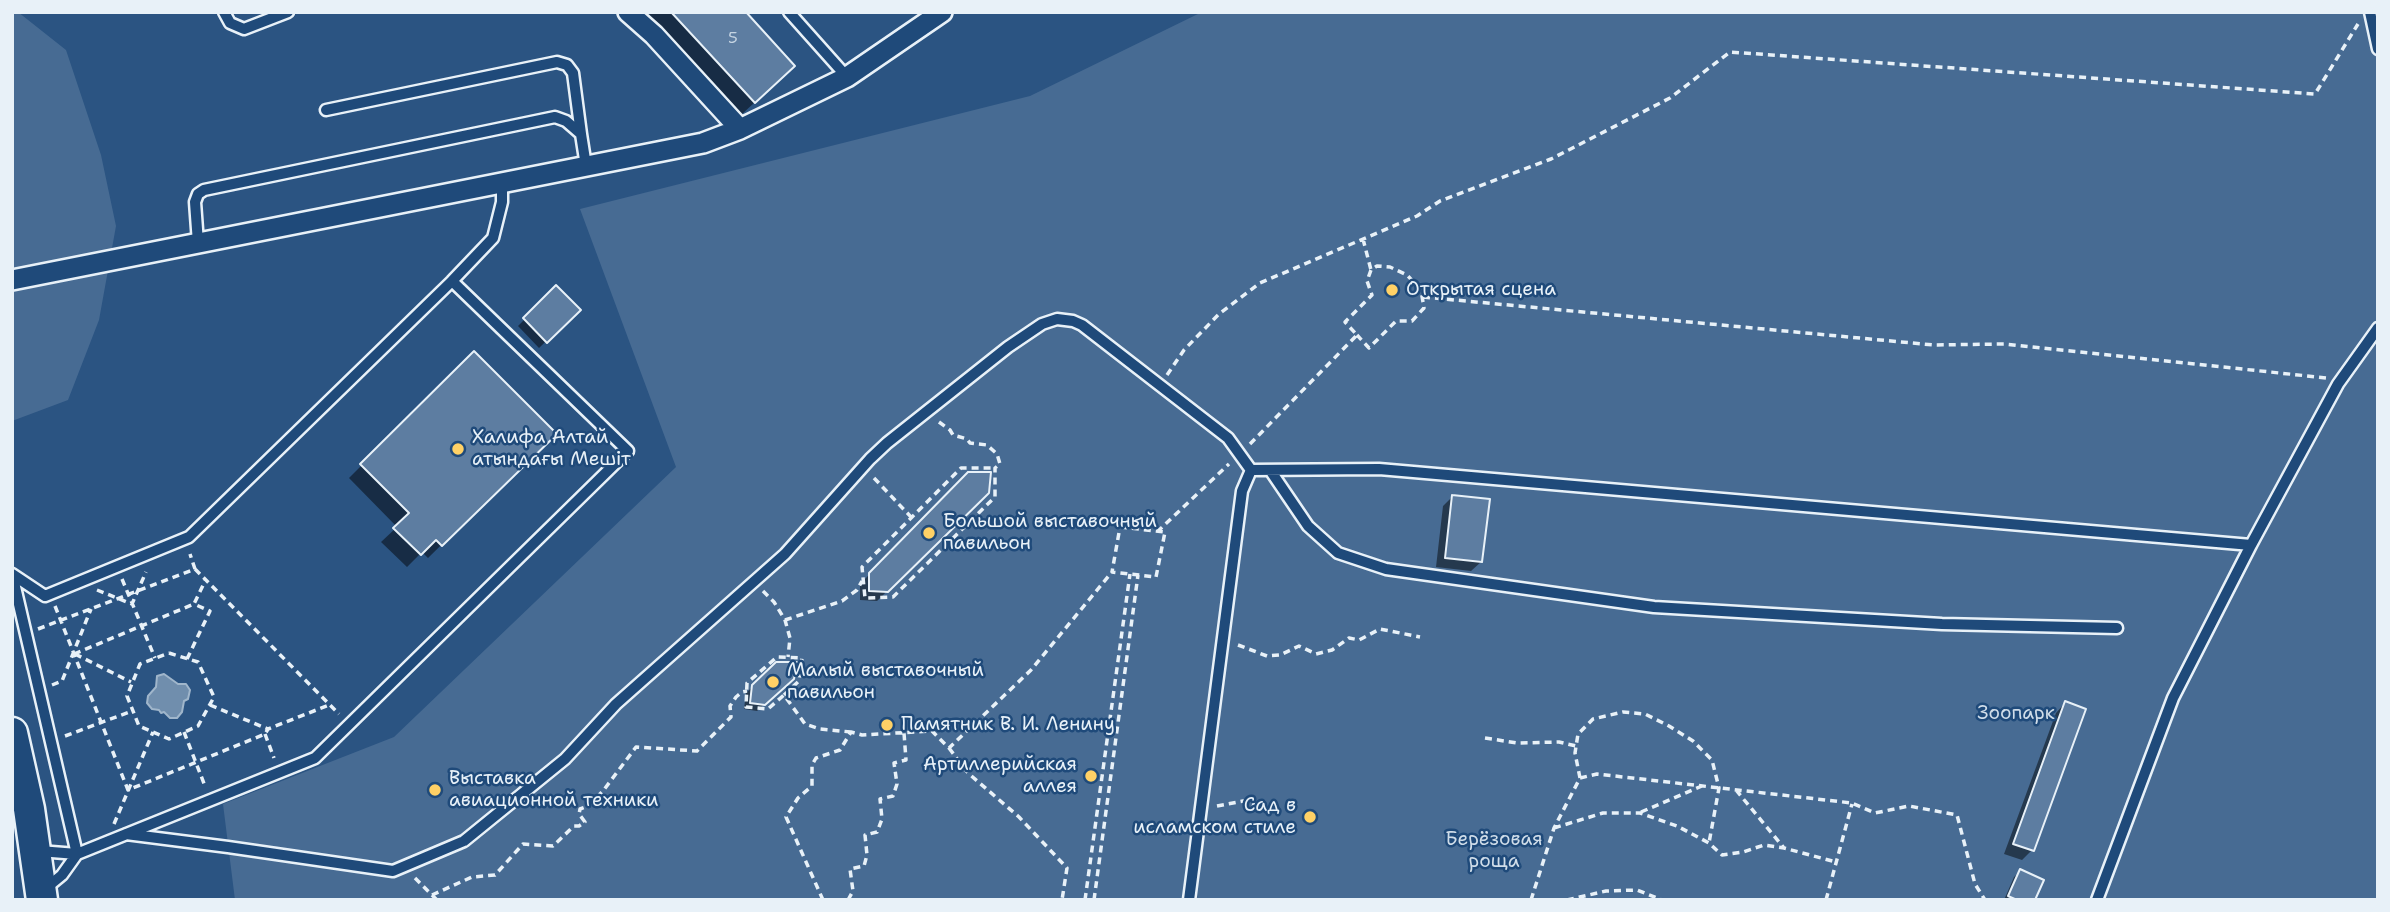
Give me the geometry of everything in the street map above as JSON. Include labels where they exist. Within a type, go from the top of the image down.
[{"type":"main road","points":[[12,733],[29,809],[42,896]]},
{"type":"street","points":[[628,12],[654,35],[740,129]]},
{"type":"street","points":[[12,281],[703,143],[740,129],[848,77],[942,12]]},
{"type":"lane","points":[[224,12],[230,23],[244,29],[288,12]]},
{"type":"lane","points":[[789,12],[848,77]]},
{"type":"lane","points":[[2370,12],[2378,49]]},
{"type":"lane","points":[[326,110],[557,62],[567,65],[573,73],[586,166]]},
{"type":"lane","points":[[198,243],[195,202],[198,194],[204,190],[555,117],[566,121],[581,134]]},
{"type":"lane","points":[[42,896],[77,854],[12,574],[45,596],[189,537],[493,238],[502,202],[502,183]]},
{"type":"lane","points":[[35,850],[77,854],[315,758],[628,451],[452,281]]},
{"type":"lane","points":[[126,834],[393,871],[464,841],[565,759],[616,704],[785,554],[887,443],[1008,347],[1042,324],[1057,319],[1082,325],[1160,385],[1228,438],[1251,470]]},
{"type":"lane","points":[[2097,900],[2173,698],[2251,545],[2341,380],[2378,328]]},
{"type":"lane","points":[[1251,470],[1379,469],[2251,545]]},
{"type":"lane","points":[[1189,900],[1242,491],[1251,470]]},
{"type":"lane","points":[[1270,470],[1308,526],[1338,553],[1386,569],[1654,607],[1942,624],[2117,628]]},
{"type":"path","points":[[1160,385],[1184,350],[1219,314],[1260,283],[1417,216],[1440,201],[1551,159],[1670,99],[1730,52],[2315,94],[2358,24]]},
{"type":"path","points":[[1363,239],[1371,270],[1367,281],[1372,295],[1345,322],[1369,348],[1396,321],[1412,320],[1424,308],[1420,290],[1408,275],[1390,267],[1377,266],[1371,270]]},
{"type":"path","points":[[1423,297],[1934,345],[2004,344],[2341,380]]},
{"type":"path","points":[[1157,532],[1241,453],[1357,335]]},
{"type":"path","points":[[927,411],[953,435],[967,439],[970,443],[987,445],[997,454],[1000,464],[995,468],[961,468],[862,567],[865,598],[893,597],[995,497],[995,468]]},
{"type":"path","points":[[863,467],[912,518]]},
{"type":"path","points":[[949,748],[1031,670],[1112,572],[1120,527],[1165,532],[1156,577],[1112,572]]},
{"type":"path","points":[[184,539],[195,569],[349,724]]},
{"type":"path","points":[[132,604],[155,550]]},
{"type":"path","points":[[117,566],[155,658]]},
{"type":"path","points":[[27,633],[195,569]]},
{"type":"path","points":[[1085,900],[1130,574]]},
{"type":"path","points":[[1094,900],[1138,575]]},
{"type":"path","points":[[74,654],[194,604],[206,579]]},
{"type":"path","points":[[785,620],[842,601],[857,590],[863,579]]},
{"type":"path","points":[[79,582],[132,604]]},
{"type":"path","points":[[753,583],[774,602],[785,620],[790,638],[788,657]]},
{"type":"path","points":[[50,594],[128,790]]},
{"type":"path","points":[[187,659],[211,611],[194,604]]},
{"type":"path","points":[[40,689],[62,681],[91,609]]},
{"type":"path","points":[[1223,639],[1267,656],[1280,655],[1299,646],[1316,654],[1332,649],[1349,638],[1359,640],[1380,629],[1420,637]]},
{"type":"path","points":[[169,653],[198,662],[214,697],[198,726],[169,739],[139,726],[127,696],[140,664],[155,658],[169,653]]},
{"type":"path","points":[[74,654],[132,682]]},
{"type":"path","points":[[777,657],[802,658],[799,681],[768,709],[746,707],[747,691],[747,683],[777,657]]},
{"type":"path","points":[[432,895],[472,877],[495,875],[523,844],[553,846],[574,826],[585,822],[579,814],[580,808],[588,806],[603,791],[636,747],[697,751],[730,717],[730,706],[736,696],[747,691]]},
{"type":"path","points":[[784,695],[805,724],[820,729],[862,735],[932,731],[949,748],[968,774],[1018,817],[1067,868],[1062,900]]},
{"type":"path","points":[[210,705],[268,729]]},
{"type":"path","points":[[128,790],[329,705]]},
{"type":"path","points":[[52,741],[132,711]]},
{"type":"path","points":[[1531,900],[1554,828],[1580,778],[1575,753],[1578,734],[1593,719],[1623,712],[1645,715],[1685,736],[1712,760],[1718,788],[1709,843]]},
{"type":"path","points":[[106,843],[153,732]]},
{"type":"path","points":[[184,732],[211,800]]},
{"type":"path","points":[[823,900],[786,817],[798,799],[812,786],[812,765],[816,758],[840,750],[851,732]]},
{"type":"path","points":[[848,900],[853,891],[850,869],[864,866],[867,855],[865,835],[877,832],[882,819],[880,799],[893,796],[897,784],[894,763],[906,760],[904,733]]},
{"type":"path","points":[[265,734],[279,772]]},
{"type":"path","points":[[1485,738],[1517,743],[1559,742],[1576,746]]},
{"type":"path","points":[[1580,778],[1597,774],[1852,803],[1875,813],[1909,806],[1957,815],[1975,884],[1985,900]]},
{"type":"path","points":[[1640,813],[1702,786]]},
{"type":"path","points":[[1736,790],[1784,848]]},
{"type":"path","points":[[1201,808],[1243,801],[1261,807]]},
{"type":"path","points":[[1826,900],[1852,803]]},
{"type":"path","points":[[1554,828],[1603,813],[1640,813],[1677,826],[1709,843],[1722,855],[1764,845],[1836,862]]},
{"type":"path","points":[[393,871],[418,879],[438,900]]},
{"type":"path","points":[[1567,900],[1606,891],[1637,890],[1662,900]]},
{"type":"green space","points":[[12,12],[18,12],[66,50],[101,155],[116,226],[99,320],[68,400],[12,421]]},
{"type":"green space","points":[[1202,12],[2378,12],[2378,900],[235,900],[223,804],[394,737],[676,467],[580,209],[1030,96]]},
{"type":"shaded area","points":[[164,674],[178,684],[186,684],[190,690],[177,718],[170,718],[164,712],[152,709],[147,703],[148,696],[156,687],[157,676]]},
{"type":"building","points":[[671,12],[746,12],[795,66],[755,103]]},
{"type":"building","points":[[556,285],[581,310],[547,343],[523,318]]},
{"type":"building","name":"Халифа Алтай атындағы Мешіт","points":[[474,351],[557,434],[442,546],[436,540],[421,555],[393,528],[409,513],[360,464]]},
{"type":"building","name":"Большой выставочный павильон","points":[[968,472],[991,472],[989,493],[888,592],[869,591],[869,573]]},
{"type":"building","points":[[1452,495],[1490,499],[1482,562],[1445,558]]},
{"type":"building","name":"Малый выставочный павильон","points":[[776,662],[797,662],[794,679],[765,705],[750,703],[752,685]]},
{"type":"building","points":[[2065,701],[2086,709],[2034,851],[2013,844]]},
{"type":"building","points":[[2020,869],[2044,880],[2035,900],[2017,900],[2008,896]]},
{"type":"place","name":"Открытая сцена","points":[[1392,290]]},
{"type":"place","name":"Халифа Алтай атындағы Мешіт","points":[[458,449]]},
{"type":"place","name":"Большой выставочный павильон","points":[[929,533]]},
{"type":"place","name":"Малый выставочный павильон","points":[[773,682]]},
{"type":"place","name":"Памятник В. И. Ленину","points":[[887,725]]},
{"type":"place","name":"Артиллерийская аллея","points":[[1091,776]]},
{"type":"place","name":"Выставка авиационной техники","points":[[435,790]]},
{"type":"place","name":"Сад в исламском стиле","points":[[1310,817]]},
{"type":"park label","name":"Зоопарк","points":[[2016,714]]},
{"type":"park label","name":"Берёзовая роща","points":[[1494,851]]}]
